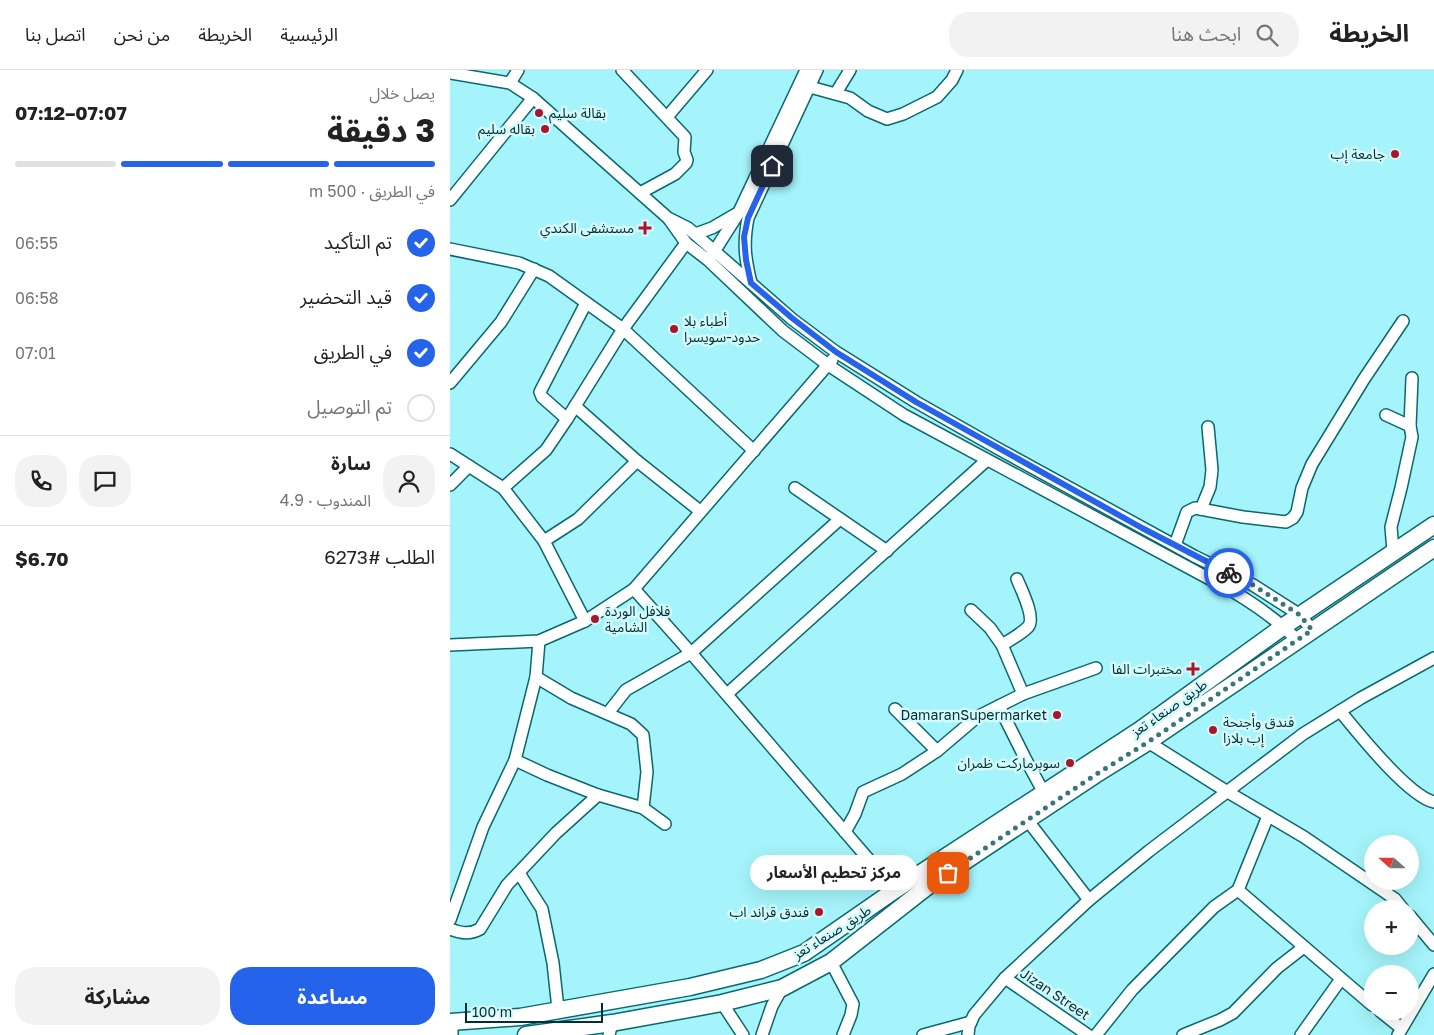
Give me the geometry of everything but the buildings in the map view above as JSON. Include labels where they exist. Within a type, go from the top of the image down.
[{"type":"highway","name":"طريق صنعاء تعز","points":[[451,1027],[520,1017],[690,987],[761,970],[804,953],[895,890],[1140,730],[1284,626],[1434,525]]},
{"type":"highway","name":"طريق صنعاء تعز","points":[[526,1035],[610,1029],[722,1003],[782,988],[831,962],[932,884],[1095,775],[1148,742],[1434,548]]},
{"type":"highway","points":[[690,987],[694,1009]]},
{"type":"street","points":[[510,83],[518,70]]},
{"type":"street","points":[[622,70],[685,137],[684,152],[687,160],[675,174],[640,193]]},
{"type":"street","points":[[667,117],[707,70]]},
{"type":"street","points":[[751,283],[746,260],[743,216],[806,70]]},
{"type":"street","points":[[711,256],[743,216],[818,70]]},
{"type":"street","points":[[836,93],[850,70]]},
{"type":"street","points":[[810,87],[850,98],[868,111],[887,119],[903,114],[937,97],[952,80],[957,70]]},
{"type":"street","points":[[450,73],[510,83],[533,98],[668,218],[686,243],[711,256],[751,283],[836,352],[916,402],[1175,545],[1253,585],[1300,615],[1312,630]]},
{"type":"street","points":[[450,200],[533,98]]},
{"type":"street","points":[[695,234],[743,216]]},
{"type":"street","points":[[668,218],[688,228],[695,234],[711,256],[784,331],[828,365],[904,415],[1195,570],[1253,604],[1284,626],[1297,640]]},
{"type":"street","points":[[503,488],[546,450],[576,406],[623,329],[686,243]]},
{"type":"street","points":[[450,250],[519,263],[549,276],[623,329],[754,451]]},
{"type":"street","points":[[450,383],[501,322],[534,269]]},
{"type":"street","points":[[567,418],[542,397],[540,392],[586,303]]},
{"type":"street","points":[[1175,545],[1187,512],[1194,508],[1243,517],[1286,522],[1293,518],[1297,512],[1302,488],[1312,464],[1364,379],[1403,321]]},
{"type":"street","points":[[450,644],[539,641],[585,621],[634,589],[828,365],[836,352]]},
{"type":"street","points":[[1393,551],[1391,527],[1402,488],[1412,437],[1410,426],[1412,378]]},
{"type":"street","points":[[576,406],[637,461],[700,511]]},
{"type":"street","points":[[1386,415],[1410,426]]},
{"type":"street","points":[[1201,509],[1210,487],[1212,470],[1208,427]]},
{"type":"street","points":[[450,454],[503,488],[544,541],[585,621]]},
{"type":"street","points":[[727,694],[987,460]]},
{"type":"street","points":[[544,541],[578,519],[637,461]]},
{"type":"street","points":[[450,485],[469,466]]},
{"type":"street","points":[[795,488],[887,551]]},
{"type":"street","points":[[608,713],[626,690],[691,653],[840,519]]},
{"type":"street","points":[[1002,645],[1029,626],[1031,621],[1017,579]]},
{"type":"street","points":[[634,589],[895,890]]},
{"type":"street","points":[[971,610],[990,628],[1002,645],[1023,694]]},
{"type":"street","points":[[450,920],[483,827],[515,760],[536,677],[539,641]]},
{"type":"street","points":[[968,1035],[974,1015],[1005,978],[1089,900],[1149,851],[1303,734],[1434,658]]},
{"type":"street","points":[[846,832],[863,792],[902,774],[936,751],[977,717],[1023,694],[1096,668]]},
{"type":"street","points":[[536,677],[571,698],[631,724],[643,735],[647,772],[643,808]]},
{"type":"street","points":[[999,706],[1044,793]]},
{"type":"street","points":[[896,709],[936,751]]},
{"type":"street","points":[[1340,711],[1366,742],[1410,788],[1434,802]]},
{"type":"street","points":[[1148,742],[1226,791],[1304,836],[1396,900]]},
{"type":"street","points":[[515,760],[547,776],[598,795],[643,808],[665,824]]},
{"type":"street","points":[[450,929],[463,933],[473,933],[480,929],[507,885],[556,833],[598,795]]},
{"type":"street","points":[[1096,1035],[1138,984],[1214,907],[1238,890],[1268,816]]},
{"type":"street","points":[[1028,821],[1089,900]]},
{"type":"street","points":[[518,873],[542,909],[553,962],[558,1009]]},
{"type":"street","points":[[1238,890],[1364,998]]},
{"type":"street","points":[[1419,927],[1434,945]]},
{"type":"street","points":[[1183,1035],[1233,1013],[1277,968],[1304,947]]},
{"type":"street","points":[[831,962],[853,1004],[843,1035]]},
{"type":"street","points":[[1389,1020],[1400,1032],[1434,974]]},
{"type":"street","name":"Jizan Street","points":[[1005,978],[1088,1035]]},
{"type":"street","points":[[1301,1035],[1341,979]]},
{"type":"street","points":[[762,1035],[772,1006],[782,988]]},
{"type":"street","points":[[722,1003],[743,1035]]},
{"type":"street","points":[[923,1035],[972,1022]]},
{"type":"way so far","points":[[948,873],[1148,742],[1312,630],[1300,615],[1253,585],[1229,573]]},
{"type":"place","name":"بقالة سليم","points":[[539,113]]},
{"type":"place","name":"بقاله سليم","points":[[545,129]]},
{"type":"place","name":"جامعة إب","points":[[1395,154]]},
{"type":"place","name":"مستشفى الكندي","points":[[645,228]]},
{"type":"place","name":"أطباء بلا حدود-سويسرا","points":[[674,329]]},
{"type":"place","name":"فلافل الوردة الشامية","points":[[595,619]]},
{"type":"place","name":"مختبرات الفا","points":[[1193,669]]},
{"type":"place","name":"DamaranSupermarket","points":[[1057,715]]},
{"type":"place","name":"فندق وأجنحة إب بلازا","points":[[1213,730]]},
{"type":"place","name":"سوبرماركت ظمران","points":[[1070,763]]},
{"type":"place","name":"مركز تحطيم الأسعار","points":[[948,873]]},
{"type":"place","name":"فندق قراند اب","points":[[819,912]]},
{"type":"route","points":[[772,166],[748,218],[744,237],[751,283],[836,352],[916,402],[1142,528],[1229,573]]}]
